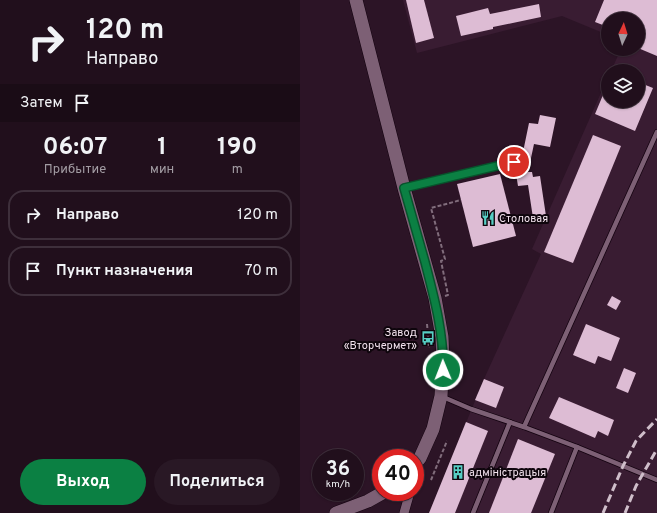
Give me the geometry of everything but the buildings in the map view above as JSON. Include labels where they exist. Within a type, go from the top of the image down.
[{"type":"street","points":[[356,0],[404,188],[435,298],[442,337],[443,380],[441,396],[433,429],[424,449]]},
{"type":"street","points":[[336,513],[372,498]]},
{"type":"street","points":[[404,513],[407,501]]},
{"type":"lane","points":[[524,427],[657,132]]},
{"type":"lane","points":[[404,188],[514,162]]},
{"type":"lane","points":[[441,396],[471,409],[577,447],[657,480]]},
{"type":"lane","points":[[473,513],[510,422]]},
{"type":"lane","points":[[550,513],[577,447]]},
{"type":"path","points":[[435,298],[448,295],[441,261],[445,259],[431,208],[461,200]]},
{"type":"path","points":[[427,319],[429,348]]},
{"type":"path","points":[[431,480],[447,441]]},
{"type":"shaded area","points":[[403,0],[657,0],[657,513],[429,513],[484,379],[541,254],[532,249],[601,93],[601,108],[645,108],[645,64],[614,64],[618,56],[645,56],[645,12],[601,12],[601,32],[562,16],[417,53]]},
{"type":"railway","points":[[603,513],[623,466],[636,441],[657,419]]},
{"type":"railway","points":[[625,513],[636,486],[657,449]]},
{"type":"place","name":"Столовая","points":[[488,218]]},
{"type":"place","name":"Завод «Вторчермет»","points":[[428,338]]},
{"type":"place","name":"адміністрацыя","points":[[458,472]]},
{"type":"route","points":[[443,370],[442,337],[435,298],[404,188],[514,162]]}]
